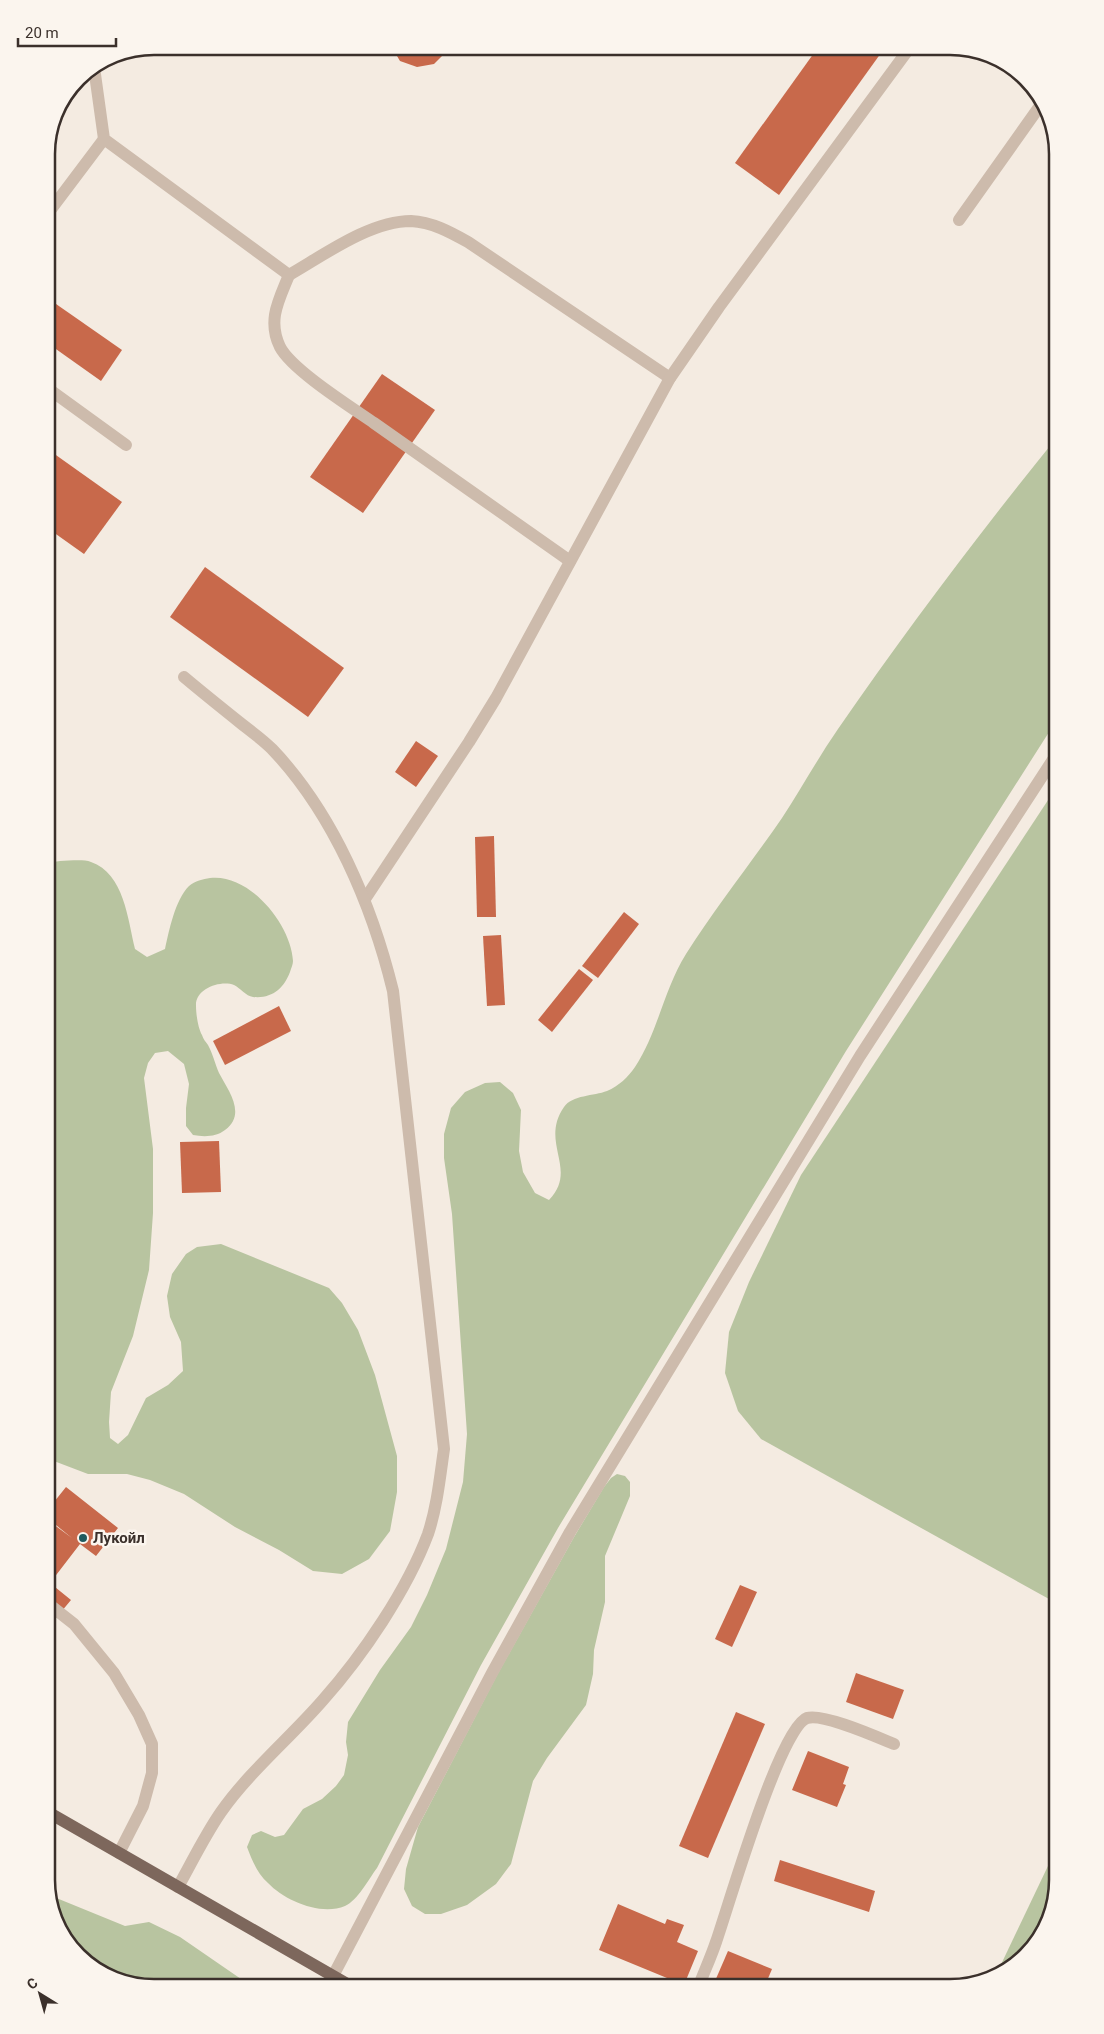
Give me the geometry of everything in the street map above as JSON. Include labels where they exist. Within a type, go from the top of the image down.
[{"type":"main road","points":[[55,1816],[338,1979]]},
{"type":"lane","points":[[365,899],[469,742],[500,689],[670,378],[719,307],[904,55]]},
{"type":"lane","points":[[55,204],[104,139],[95,75]]},
{"type":"lane","points":[[959,220],[1038,109]]},
{"type":"lane","points":[[104,139],[289,275]]},
{"type":"lane","points":[[570,560],[349,406],[292,363],[280,347],[275,330],[274,311],[289,275],[367,231],[410,221],[430,224],[468,242],[670,378]]},
{"type":"lane","points":[[55,394],[126,445]]},
{"type":"lane","points":[[178,1887],[221,1812],[242,1786],[324,1700],[363,1651],[404,1585],[428,1534],[439,1491],[444,1449],[393,990],[384,951],[365,899],[330,829],[296,776],[270,747],[184,677]]},
{"type":"lane","points":[[333,1976],[492,1673],[570,1532],[860,1056],[1049,766]]},
{"type":"lane","points":[[55,1609],[74,1624],[114,1673],[139,1715],[152,1744],[152,1773],[143,1806],[119,1853]]},
{"type":"lane","points":[[702,1979],[716,1943],[766,1791],[797,1726],[807,1718],[824,1718],[894,1744]]},
{"type":"green space","points":[[1049,447],[1049,732],[846,1051],[558,1528],[481,1665],[377,1868],[358,1895],[345,1906],[335,1909],[315,1908],[284,1896],[264,1879],[255,1866],[247,1847],[252,1835],[261,1831],[275,1837],[284,1835],[303,1809],[322,1799],[336,1786],[344,1775],[348,1755],[346,1742],[348,1722],[380,1670],[411,1627],[427,1595],[446,1549],[463,1482],[467,1434],[452,1214],[444,1158],[444,1134],[451,1108],[465,1092],[485,1083],[500,1082],[513,1093],[521,1110],[519,1151],[523,1172],[535,1193],[549,1200],[557,1189],[560,1177],[555,1132],[557,1120],[564,1107],[572,1100],[602,1093],[615,1087],[632,1071],[650,1040],[678,967],[697,937],[782,818],[831,740],[891,654]]},
{"type":"green space","points":[[1049,799],[1049,1599],[761,1439],[738,1411],[725,1373],[729,1332],[749,1282],[801,1175]]},
{"type":"green space","points":[[88,861],[102,868],[111,876],[123,899],[135,949],[147,957],[165,949],[173,916],[184,892],[189,886],[207,878],[225,879],[253,892],[276,917],[285,932],[293,962],[287,978],[276,991],[266,996],[253,997],[234,985],[222,984],[209,987],[197,1000],[196,1013],[198,1025],[234,1102],[235,1117],[225,1130],[210,1136],[193,1135],[186,1126],[189,1084],[184,1064],[168,1051],[155,1053],[148,1063],[144,1078],[153,1149],[153,1213],[149,1270],[133,1336],[111,1392],[110,1438],[118,1444],[128,1435],[146,1398],[168,1385],[183,1371],[181,1342],[170,1317],[167,1296],[172,1274],[186,1254],[197,1247],[221,1244],[329,1288],[342,1303],[358,1330],[375,1375],[397,1456],[397,1492],[390,1531],[369,1559],[342,1574],[313,1571],[279,1550],[235,1527],[184,1494],[150,1480],[127,1474],[88,1474],[55,1461],[55,862]]},
{"type":"green space","points":[[617,1474],[625,1476],[630,1482],[630,1496],[605,1556],[605,1602],[594,1650],[593,1674],[586,1705],[547,1758],[533,1781],[511,1864],[496,1884],[467,1905],[441,1914],[425,1914],[412,1906],[404,1889],[406,1869],[418,1827],[496,1677],[574,1537],[604,1487]]},
{"type":"green space","points":[[1049,1864],[1048,1893],[1039,1924],[1020,1950],[1001,1965]]},
{"type":"green space","points":[[57,1898],[125,1926],[149,1922],[180,1937],[241,1979],[148,1979],[122,1974],[110,1969],[84,1950],[76,1940],[60,1912]]},
{"type":"building","points":[[396,55],[443,55],[434,64],[417,67],[400,61]]},
{"type":"building","points":[[813,55],[880,55],[779,195],[735,163]]},
{"type":"building","points":[[55,303],[122,350],[101,381],[55,348]]},
{"type":"building","points":[[382,374],[435,410],[363,513],[310,477]]},
{"type":"building","points":[[55,454],[122,502],[84,554],[55,533]]},
{"type":"building","points":[[205,567],[344,668],[308,717],[170,617]]},
{"type":"building","points":[[416,741],[438,756],[416,787],[395,772]]},
{"type":"building","points":[[494,836],[496,917],[477,917],[475,837]]},
{"type":"building","points":[[624,912],[639,924],[598,978],[582,966]]},
{"type":"building","points":[[501,935],[505,1005],[487,1006],[483,936]]},
{"type":"building","points":[[579,969],[593,980],[552,1032],[538,1020]]},
{"type":"building","points":[[279,1006],[291,1031],[225,1065],[213,1041]]},
{"type":"building","points":[[219,1141],[221,1192],[182,1193],[180,1142]]},
{"type":"building","points":[[66,1487],[118,1528],[96,1556],[80,1544],[55,1576],[55,1525],[72,1538],[55,1524],[55,1501]]},
{"type":"building","points":[[740,1585],[757,1592],[732,1647],[715,1639]]},
{"type":"building","points":[[55,1587],[71,1600],[55,1619]]},
{"type":"building","points":[[856,1673],[904,1690],[893,1719],[846,1702]]},
{"type":"building","points":[[736,1712],[765,1724],[708,1858],[679,1846]]},
{"type":"building","points":[[808,1751],[849,1767],[843,1784],[846,1785],[837,1807],[792,1790]]},
{"type":"building","points":[[780,1860],[875,1891],[869,1912],[774,1881]]},
{"type":"building","points":[[618,1904],[665,1924],[667,1919],[684,1925],[677,1942],[698,1951],[686,1979],[669,1979],[599,1950]]},
{"type":"building","points":[[728,1951],[772,1969],[768,1979],[716,1979]]},
{"type":"place","name":"Лукойл","points":[[83,1538]]}]
